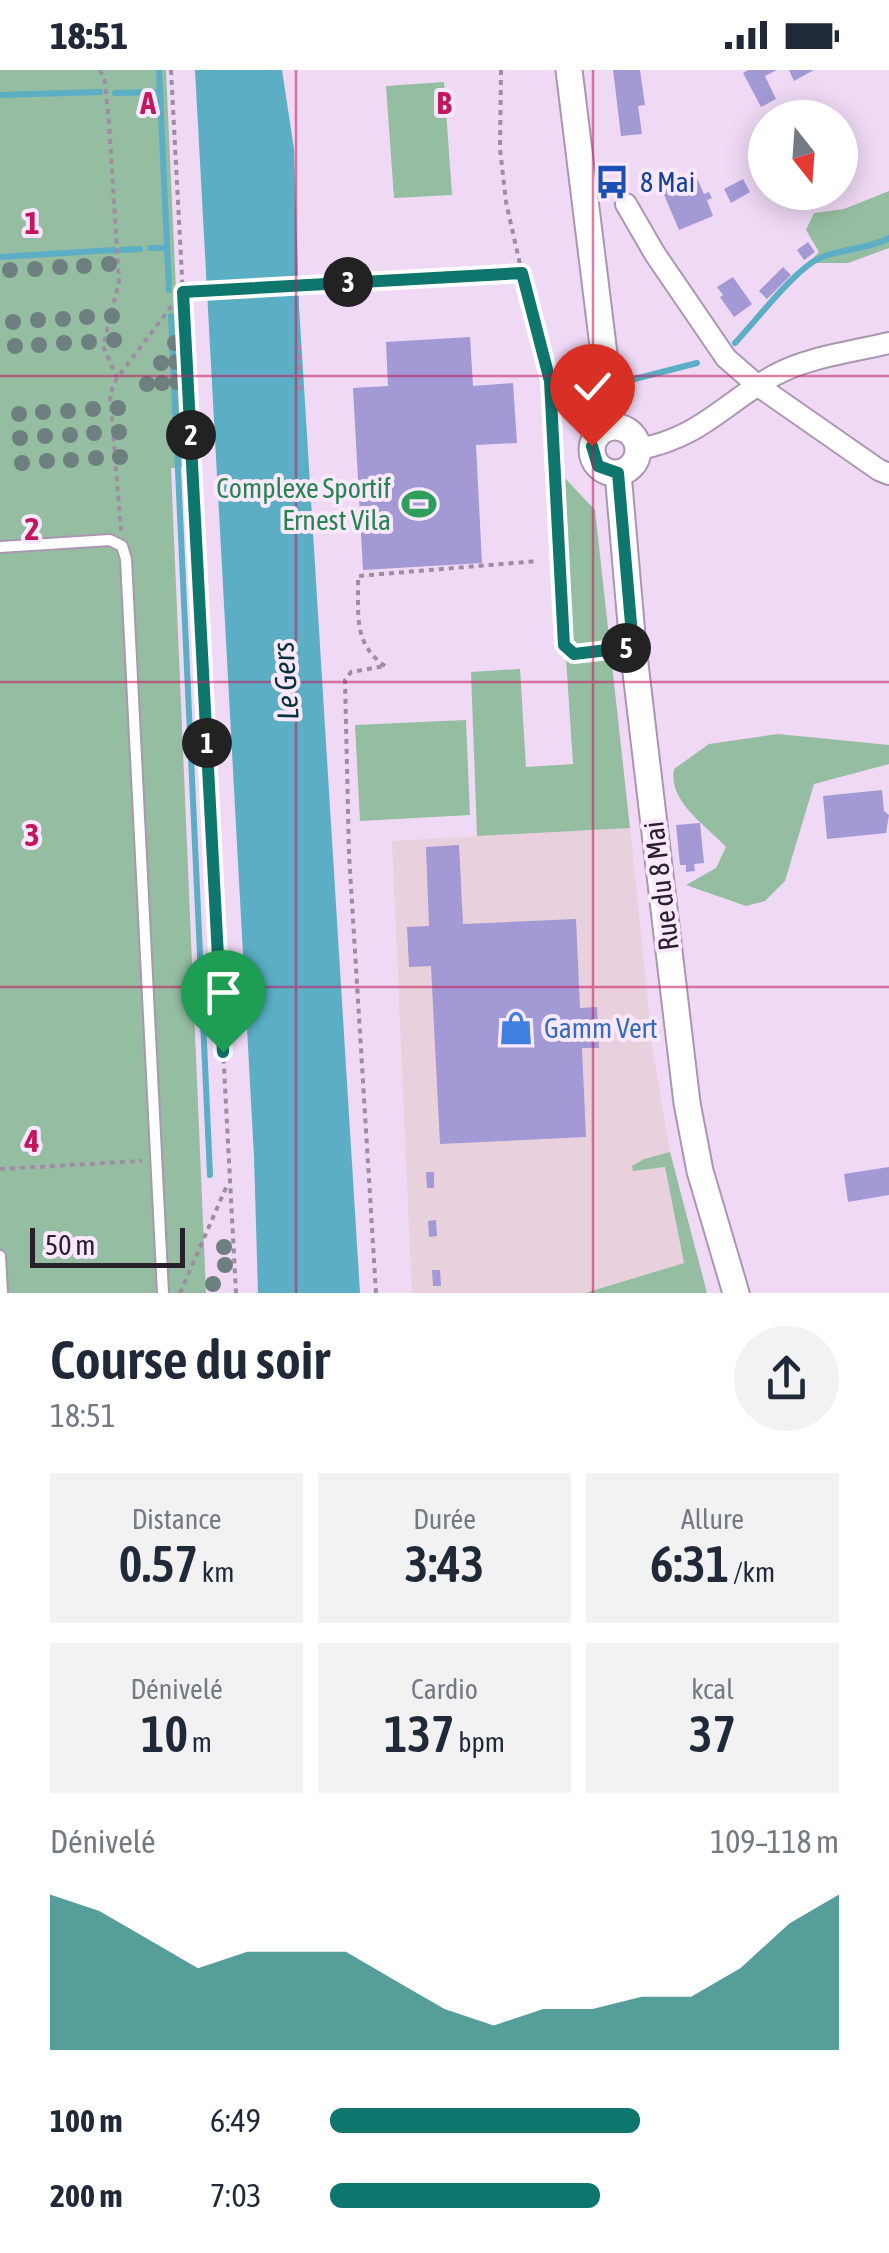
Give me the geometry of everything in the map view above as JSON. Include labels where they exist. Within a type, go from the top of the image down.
[{"type":"street","points":[[569,70],[612,427]]},
{"type":"street","points":[[626,204],[726,358],[758,386],[889,474]]},
{"type":"street","points":[[638,450],[665,444],[702,427],[758,386],[801,364],[889,342]]},
{"type":"street","points":[[612,427],[630,432],[638,450],[635,462],[618,473],[598,466],[592,452],[600,433],[612,427]]},
{"type":"street","name":"Rue du 8 Mai","points":[[618,473],[633,647],[687,1102],[700,1171],[736,1293]]},
{"type":"lane","points":[[0,547],[110,540],[122,546],[126,559],[163,1293]]},
{"type":"lane","points":[[0,1256],[2,1293]]},
{"type":"path","points":[[100,70],[109,123],[118,282],[104,346],[116,378]]},
{"type":"path","points":[[172,70],[236,1293]]},
{"type":"path","points":[[501,70],[504,189],[550,381],[564,645],[574,654],[633,647]]},
{"type":"path","points":[[122,546],[110,394],[116,378],[183,292],[522,273]]},
{"type":"path","points":[[298,345],[300,392]]},
{"type":"path","points":[[376,1293],[349,854],[346,680],[351,672],[385,666],[364,648],[358,576],[538,561]]},
{"type":"path","points":[[0,1169],[156,1160]]},
{"type":"path","points":[[180,1293],[230,1178]]},
{"type":"shaded area","points":[[630,828],[653,1053],[670,1152],[644,1159],[633,1170],[665,1167],[684,1263],[585,1293],[412,1293],[392,841]]},
{"type":"green space","points":[[0,70],[166,70],[184,467],[171,468],[206,1293],[0,1293]]},
{"type":"green space","points":[[444,82],[452,195],[394,198],[386,86]]},
{"type":"green space","points":[[889,191],[889,248],[848,263],[808,263],[819,252],[806,230],[814,213],[858,210],[858,203]]},
{"type":"green space","points":[[562,475],[595,510],[630,828],[477,836],[471,672],[520,669],[526,767],[573,764],[566,658],[574,657]]},
{"type":"green space","points":[[466,720],[470,815],[360,821],[355,725]]},
{"type":"green space","points":[[778,734],[889,745],[889,764],[814,784],[785,881],[765,901],[746,906],[686,885],[716,868],[726,847],[683,802],[674,781],[674,769],[709,744]]},
{"type":"green space","points":[[670,1152],[707,1293],[585,1293],[684,1263],[665,1167],[633,1171],[632,1166]]},
{"type":"water","name":"Le Gers","points":[[195,70],[282,70],[294,149],[299,306],[360,1293],[258,1293],[254,1157]]},
{"type":"building","points":[[613,70],[640,70],[645,105],[638,106],[642,134],[621,136]]},
{"type":"building","points":[[777,70],[765,76],[776,99],[757,100],[743,73]]},
{"type":"building","points":[[789,70],[814,70],[794,81]]},
{"type":"building","points":[[696,176],[704,194],[709,192],[712,198],[707,200],[713,216],[679,230],[662,190]]},
{"type":"building","points":[[743,179],[748,193],[731,203],[724,189]]},
{"type":"building","points":[[808,242],[815,252],[804,260],[797,250]]},
{"type":"building","points":[[783,267],[791,275],[767,299],[759,291]]},
{"type":"building","points":[[733,277],[752,304],[734,317],[717,287]]},
{"type":"building","name":"Complexe Sportif Ernest Vila","points":[[470,337],[473,386],[513,383],[517,443],[476,445],[482,563],[363,570],[353,388],[388,386],[386,342]]},
{"type":"building","points":[[882,790],[884,811],[889,815],[886,833],[827,839],[823,796]]},
{"type":"building","points":[[700,823],[704,863],[694,864],[695,871],[686,872],[686,865],[680,865],[676,825]]},
{"type":"building","name":"Gamm Vert","points":[[459,845],[463,924],[576,919],[580,1008],[597,1007],[599,1048],[582,1048],[586,1137],[440,1144],[431,966],[409,967],[407,927],[429,926],[426,847]]},
{"type":"building","points":[[889,1167],[889,1195],[848,1202],[844,1174]]},
{"type":"building","points":[[426,1172],[434,1172],[434,1188],[427,1188]]},
{"type":"building","points":[[436,1220],[437,1236],[429,1237],[428,1221]]},
{"type":"building","points":[[432,1270],[440,1270],[441,1286],[433,1286]]},
{"type":"waterway","points":[[159,70],[169,290]]},
{"type":"waterway","points":[[0,95],[100,92]]},
{"type":"waterway","points":[[115,93],[160,92]]},
{"type":"waterway","points":[[735,343],[810,264],[889,238]]},
{"type":"waterway","points":[[150,248],[167,248]]},
{"type":"waterway","points":[[121,250],[140,249]]},
{"type":"waterway","points":[[0,257],[114,250]]},
{"type":"waterway","points":[[171,316],[210,1175]]},
{"type":"waterway","points":[[619,383],[697,363]]},
{"type":"waterway","points":[[568,393],[581,391]]},
{"type":"place","name":"8 Mai","points":[[612,182]]},
{"type":"place","name":"Complexe Sportif Ernest Vila","points":[[419,504]]},
{"type":"place","name":"Gamm Vert","points":[[516,1028]]},
{"type":"route","points":[[223,1052],[183,292],[522,273],[550,381],[564,645],[574,654],[633,647],[618,473],[598,466],[592,446]]}]
